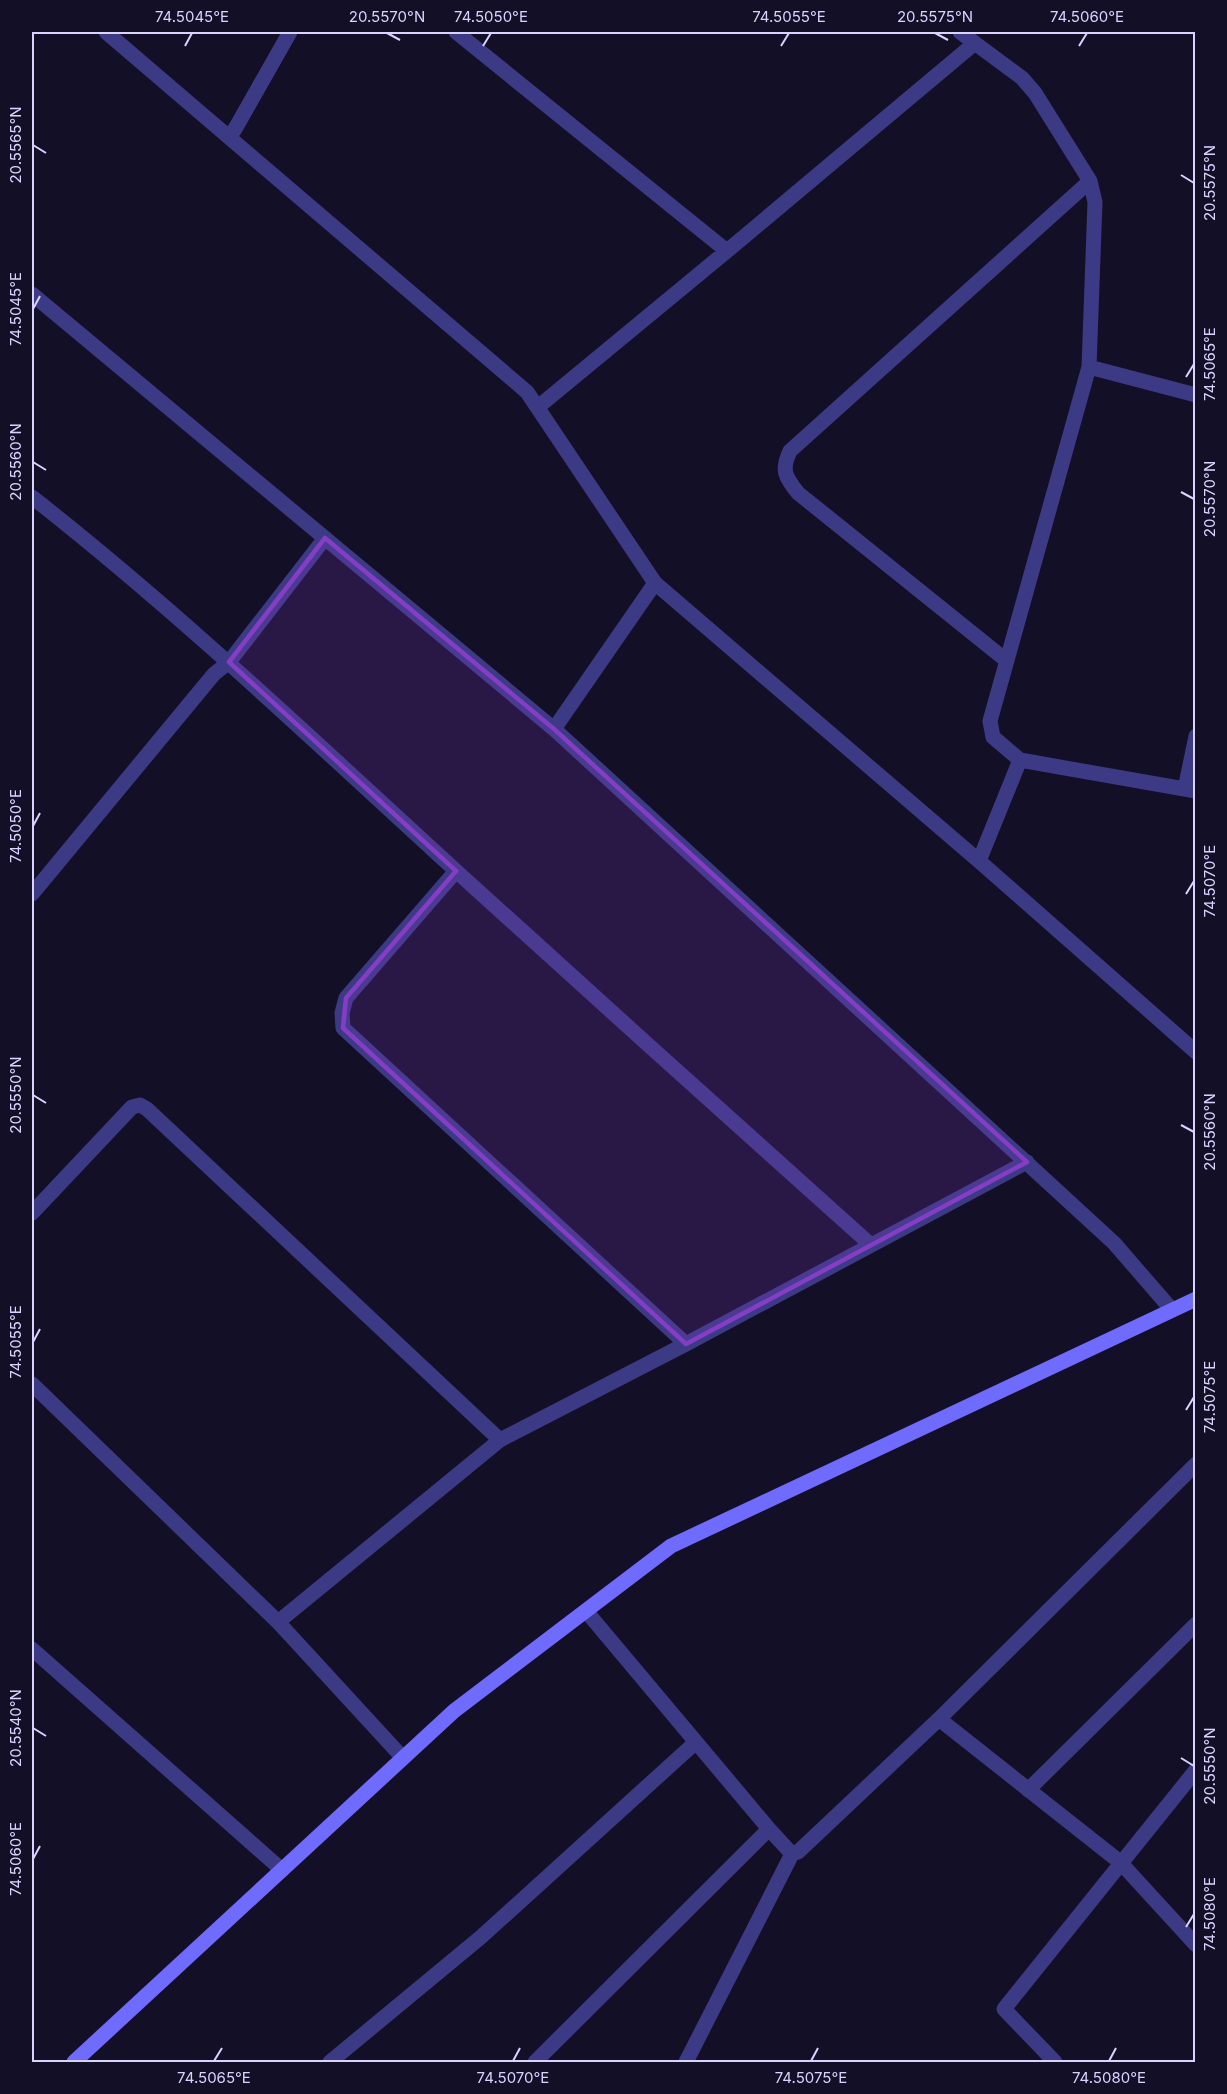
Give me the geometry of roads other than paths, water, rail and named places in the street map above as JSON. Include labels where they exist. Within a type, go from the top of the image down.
[{"type":"street","points":[[106,32],[527,392],[655,583],[979,861],[1196,1052]]},
{"type":"street","points":[[229,136],[290,32]]},
{"type":"street","points":[[456,32],[727,251]]},
{"type":"street","points":[[960,32],[1022,78],[1035,93],[1090,181],[1095,202],[1089,367],[990,721],[993,737],[1020,760],[1190,790],[1196,736]]},
{"type":"street","points":[[538,407],[975,43]]},
{"type":"street","points":[[1007,661],[798,493],[788,480],[784,464],[790,451],[1090,181]]},
{"type":"street","points":[[32,294],[554,729],[1114,1243],[1172,1310]]},
{"type":"street","points":[[1089,367],[1196,395]]},
{"type":"street","points":[[32,497],[82,536],[229,662],[456,871],[871,1245]]},
{"type":"street","points":[[32,894],[214,674],[229,662],[325,538]]},
{"type":"street","points":[[554,729],[655,583]]},
{"type":"street","points":[[979,861],[1020,760]]},
{"type":"street","points":[[456,871],[346,998],[342,1013],[344,1028],[686,1344]]},
{"type":"street","points":[[32,1213],[132,1107],[140,1105],[147,1109],[500,1440]]},
{"type":"street","points":[[278,1622],[500,1440],[686,1344],[1027,1162]]},
{"type":"street","points":[[74,2062],[454,1711],[671,1546],[1196,1299]]},
{"type":"street","points":[[32,1384],[278,1622],[403,1758]]},
{"type":"street","points":[[686,2062],[792,1854],[798,1852],[939,1719],[1196,1464]]},
{"type":"street","points":[[586,1611],[792,1854]]},
{"type":"street","points":[[1028,1790],[1196,1624]]},
{"type":"street","points":[[32,1649],[282,1870]]},
{"type":"street","points":[[939,1719],[1120,1862],[1196,1945]]},
{"type":"street","points":[[330,2062],[481,1937],[696,1742]]},
{"type":"street","points":[[1055,2062],[1004,2009],[1196,1770]]},
{"type":"street","points":[[535,2062],[769,1829]]}]
